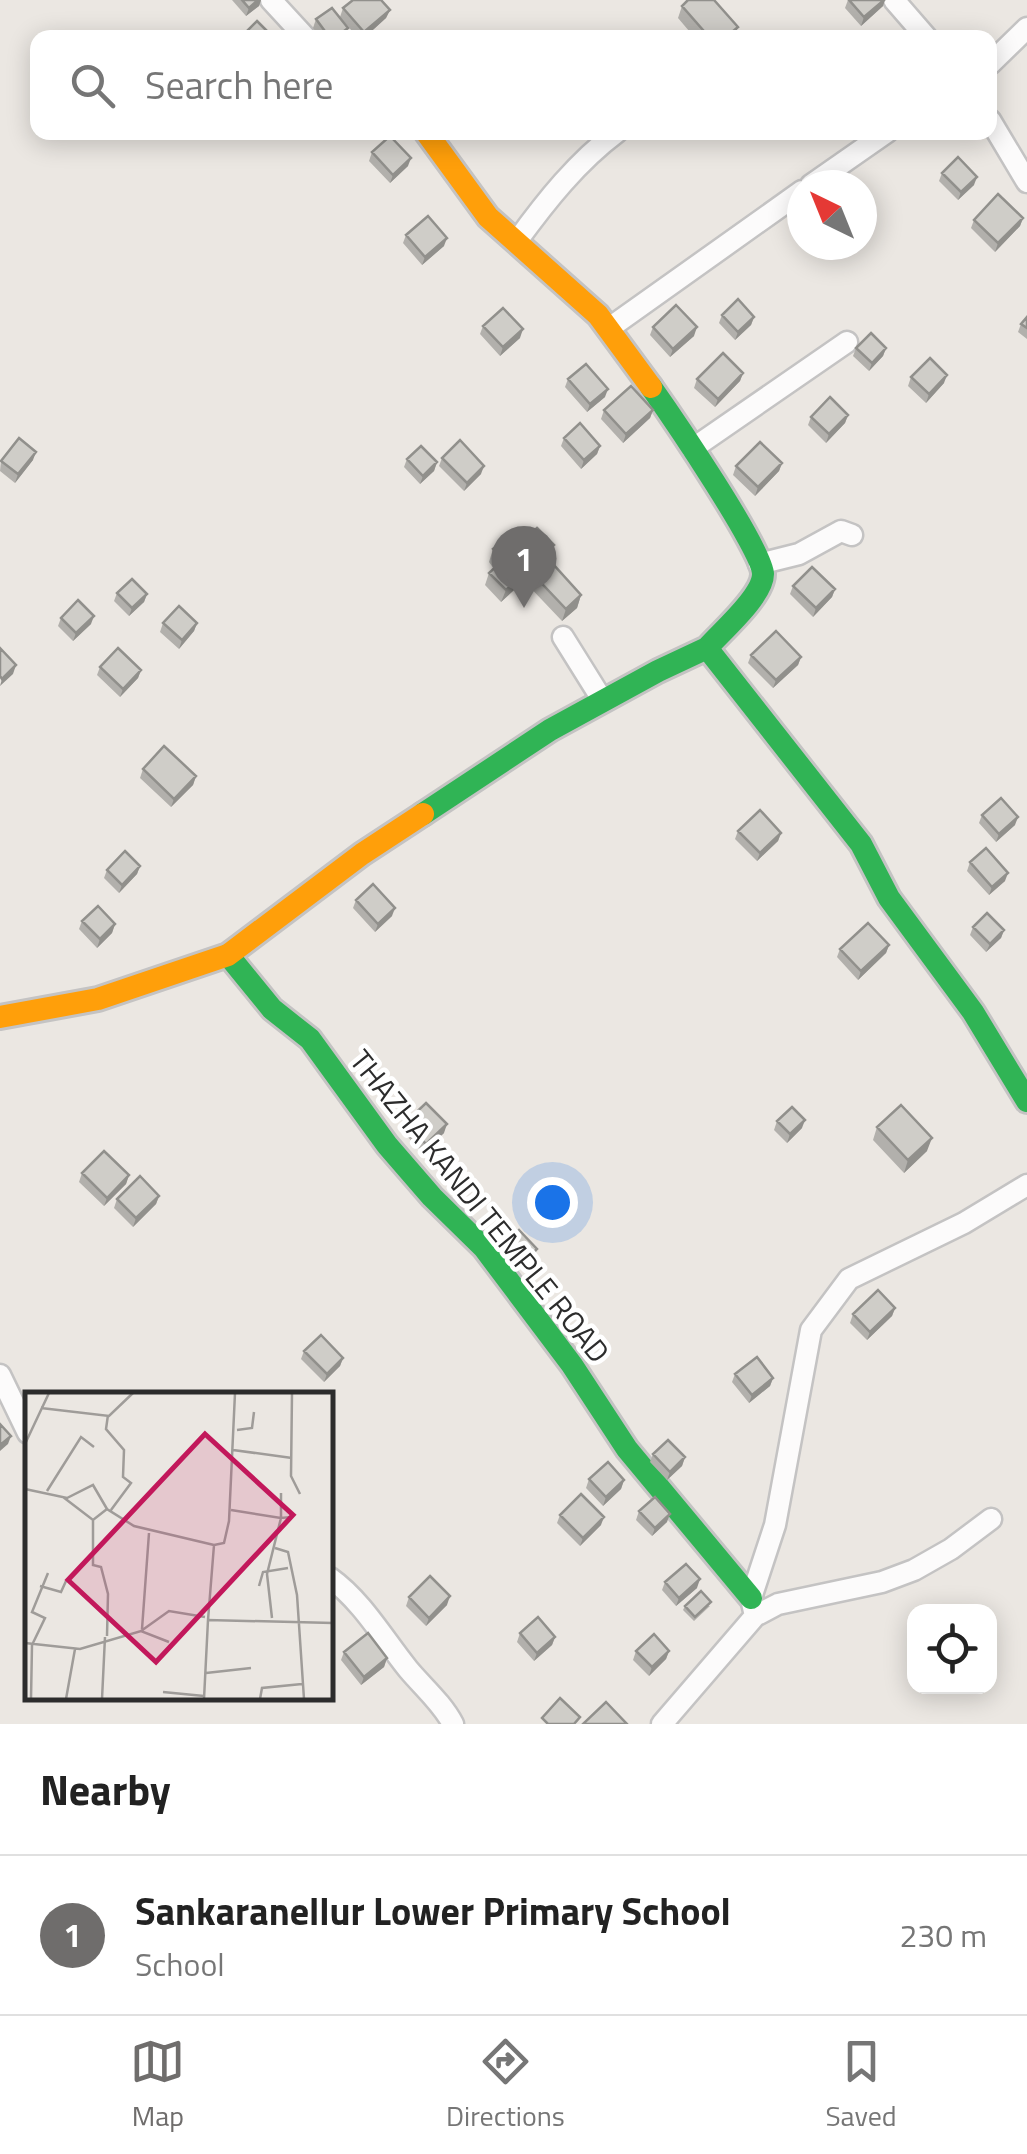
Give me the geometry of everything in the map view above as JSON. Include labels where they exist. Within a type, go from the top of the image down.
[{"type":"street","points":[[271,0],[299,30]]},
{"type":"street","points":[[894,0],[919,30]]},
{"type":"street","points":[[997,57],[1027,28]]},
{"type":"street","points":[[997,132],[1027,182]]},
{"type":"street","points":[[0,1017],[98,999],[228,955],[362,854],[550,730],[707,648],[756,594],[763,574],[752,544],[666,408],[598,315],[488,217],[432,140]]},
{"type":"street","points":[[517,242],[547,200],[607,140]]},
{"type":"street","points":[[833,170],[876,140]]},
{"type":"street","points":[[608,329],[787,202]]},
{"type":"street","points":[[692,449],[847,342]]},
{"type":"street","points":[[759,564],[799,554],[841,531],[852,535]]},
{"type":"street","points":[[563,637],[602,701]]},
{"type":"street","points":[[707,648],[861,844],[889,898],[972,1012],[1027,1100]]},
{"type":"street","name":"THAZHA KANDI TEMPLE ROAD","points":[[228,955],[272,1009],[310,1038],[387,1145],[484,1248],[572,1365],[627,1449],[753,1607]]},
{"type":"street","points":[[662,1724],[753,1607],[775,1525],[811,1330],[849,1279],[964,1223],[1027,1185]]},
{"type":"street","points":[[0,1375],[25,1427]]},
{"type":"street","points":[[753,1607],[882,1582],[914,1570],[991,1520]]},
{"type":"street","points":[[332,1580],[378,1628],[453,1724]]},
{"type":"building","points":[[242,0],[258,0],[249,8]]},
{"type":"building","points":[[353,0],[381,0],[390,10],[362,30],[343,8]]},
{"type":"building","points":[[688,0],[714,0],[738,27],[703,30],[682,6]]},
{"type":"building","points":[[849,0],[884,0],[864,17]]},
{"type":"building","points":[[332,8],[348,28],[324,30],[316,19]]},
{"type":"building","points":[[257,21],[266,30],[248,30]]},
{"type":"building","points":[[386,140],[394,140],[411,158],[393,175],[372,152]]},
{"type":"building","points":[[958,157],[977,177],[961,192],[942,173]]},
{"type":"building","points":[[998,194],[1023,218],[998,243],[974,220]]},
{"type":"building","points":[[428,216],[447,238],[425,257],[406,235]]},
{"type":"building","points":[[738,299],[754,317],[738,332],[722,315]]},
{"type":"building","points":[[676,305],[697,327],[673,349],[653,327]]},
{"type":"building","points":[[503,308],[523,329],[503,347],[483,326]]},
{"type":"building","points":[[871,333],[886,348],[872,363],[856,348]]},
{"type":"building","points":[[723,353],[743,373],[718,399],[697,379]]},
{"type":"building","points":[[930,358],[947,375],[929,394],[911,377]]},
{"type":"building","points":[[586,364],[608,389],[590,404],[568,379]]},
{"type":"building","points":[[631,386],[653,410],[626,434],[604,410]]},
{"type":"building","points":[[830,397],[848,415],[829,434],[811,417]]},
{"type":"building","points":[[580,423],[600,446],[584,460],[564,438]]},
{"type":"building","points":[[19,438],[36,452],[18,474],[1,461]]},
{"type":"building","points":[[460,440],[484,466],[467,483],[442,458]]},
{"type":"building","points":[[760,442],[782,463],[758,487],[736,466]]},
{"type":"building","points":[[421,446],[437,462],[423,476],[407,459]]},
{"type":"building","points":[[537,528],[554,545],[544,554],[581,595],[566,609],[528,569],[506,590],[489,573],[502,561],[493,549],[511,533],[520,544]]},
{"type":"building","points":[[812,567],[835,589],[816,608],[793,586]]},
{"type":"building","points":[[132,579],[147,594],[132,608],[117,593]]},
{"type":"building","points":[[78,600],[94,616],[76,633],[61,618]]},
{"type":"building","points":[[179,606],[197,623],[182,640],[163,623]]},
{"type":"building","points":[[776,631],[801,657],[776,680],[751,655]]},
{"type":"building","points":[[0,648],[16,665],[2,679],[0,676]]},
{"type":"building","points":[[118,648],[141,670],[123,689],[100,667]]},
{"type":"building","points":[[164,746],[196,776],[174,799],[143,769]]},
{"type":"building","points":[[1001,798],[1018,817],[999,834],[982,815]]},
{"type":"building","points":[[760,810],[781,833],[760,853],[738,831]]},
{"type":"building","points":[[986,848],[1008,873],[992,887],[970,862]]},
{"type":"building","points":[[125,851],[140,866],[122,885],[107,870]]},
{"type":"building","points":[[373,884],[395,908],[378,924],[356,900]]},
{"type":"building","points":[[98,906],[115,924],[100,939],[82,921]]},
{"type":"building","points":[[987,913],[1004,930],[990,944],[973,927]]},
{"type":"building","points":[[868,923],[889,945],[861,971],[840,949]]},
{"type":"building","points":[[426,1103],[447,1124],[426,1144],[405,1123]]},
{"type":"building","points":[[901,1105],[932,1138],[908,1160],[877,1127]]},
{"type":"building","points":[[792,1107],[805,1120],[790,1134],[777,1121]]},
{"type":"building","points":[[104,1151],[129,1175],[107,1198],[82,1173]]},
{"type":"building","points":[[140,1176],[159,1196],[136,1218],[117,1199]]},
{"type":"building","points":[[519,1230],[537,1249],[526,1260],[507,1242]]},
{"type":"building","points":[[878,1290],[895,1308],[870,1332],[853,1314]]},
{"type":"building","points":[[321,1335],[343,1358],[327,1374],[304,1351]]},
{"type":"building","points":[[757,1357],[773,1378],[752,1395],[735,1374]]},
{"type":"building","points":[[0,1424],[11,1436],[0,1445]]},
{"type":"building","points":[[668,1440],[685,1457],[670,1472],[653,1454]]},
{"type":"building","points":[[608,1462],[624,1480],[606,1497],[589,1479]]},
{"type":"building","points":[[581,1494],[604,1517],[583,1538],[560,1515]]},
{"type":"building","points":[[655,1497],[670,1514],[655,1528],[639,1511]]},
{"type":"building","points":[[686,1564],[700,1579],[679,1598],[665,1582]]},
{"type":"building","points":[[430,1576],[450,1596],[429,1618],[409,1597]]},
{"type":"building","points":[[701,1591],[711,1602],[695,1617],[685,1606]]},
{"type":"building","points":[[538,1617],[555,1637],[537,1653],[520,1633]]},
{"type":"building","points":[[368,1633],[387,1658],[364,1677],[344,1652]]},
{"type":"building","points":[[654,1634],[669,1651],[652,1667],[636,1651]]},
{"type":"building","points":[[560,1698],[580,1717],[574,1724],[548,1724],[542,1718]]},
{"type":"building","points":[[606,1702],[627,1724],[583,1724]]},
{"type":"traffic: fast","points":[[651,387],[733,511],[763,574],[749,603],[707,648]]},
{"type":"traffic: fast","points":[[423,814],[550,730],[707,648],[861,844],[889,898],[973,1012],[1027,1101]]},
{"type":"traffic: fast","points":[[228,955],[272,1009],[310,1039],[387,1145],[484,1248],[572,1365],[627,1449],[751,1598]]},
{"type":"traffic: slow","points":[[432,140],[488,217],[598,315],[651,387]]},
{"type":"traffic: slow","points":[[0,1017],[98,999],[228,955],[362,854],[423,814]]},
{"type":"place","name":"Sankaranellur Lower Primary School","points":[[524,608]]}]
